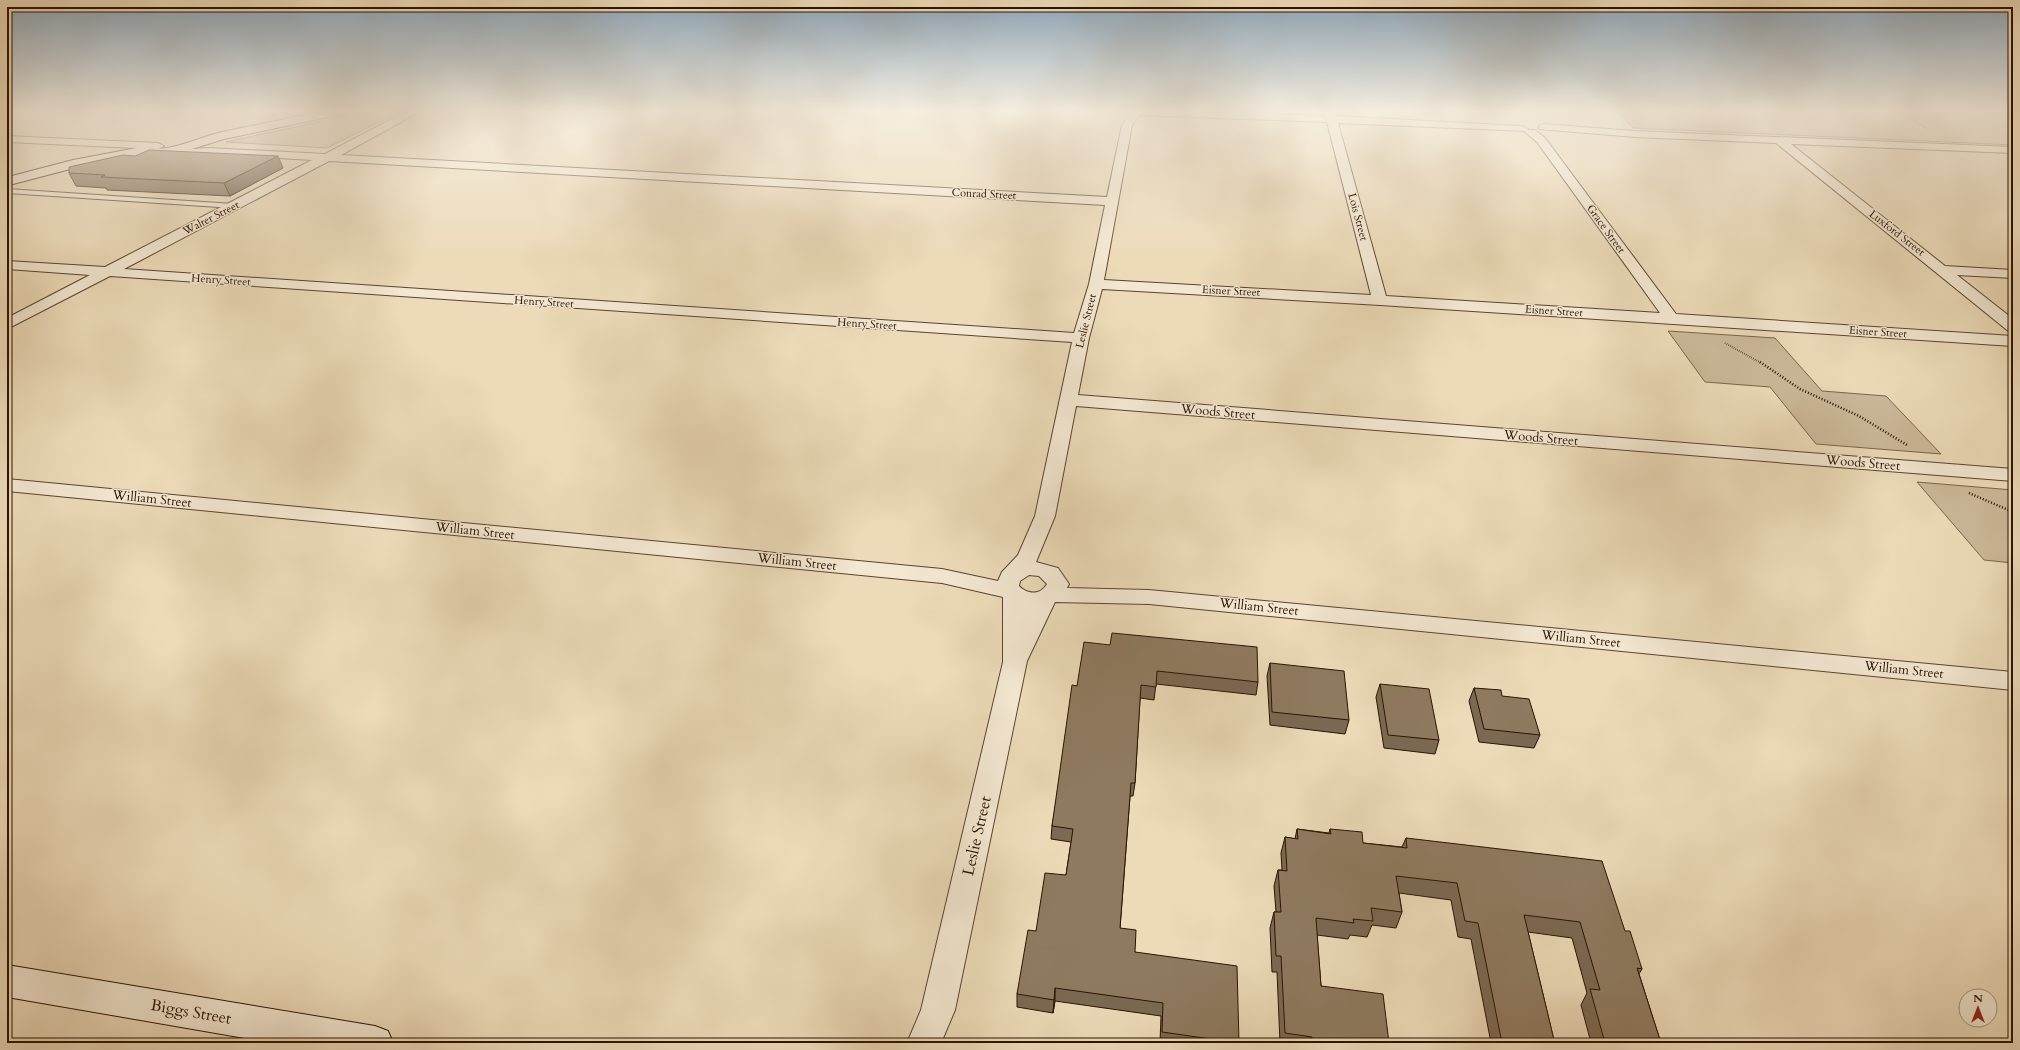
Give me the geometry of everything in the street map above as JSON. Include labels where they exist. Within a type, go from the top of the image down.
[{"type":"street","points":[[9,184],[73,164],[102,160]]},
{"type":"street","points":[[9,184],[114,160]]},
{"type":"street","name":"Walter Street","points":[[7,324],[323,160]]},
{"type":"street","name":"Conrad Street","points":[[363,160],[1111,201]]},
{"type":"street","name":"Leslie Street","points":[[1015,662],[1012,584],[1028,557],[1045,516],[1081,338],[1096,284],[1111,201],[1121,160]]},
{"type":"street","name":"Lois Street","points":[[1342,160],[1380,300]]},
{"type":"street","name":"Grace Street","points":[[1556,160],[1671,318]]},
{"type":"street","name":"Luxford Street","points":[[1804,160],[1944,270],[2013,327]]},
{"type":"street","name":"Henry Street","points":[[7,264],[1081,338]]},
{"type":"street","points":[[1944,270],[2013,274]]},
{"type":"street","name":"Eisner Street","points":[[1096,284],[1671,318],[2013,341]]},
{"type":"street","name":"Woods Street","points":[[1068,400],[2013,475]]},
{"type":"street","name":"William Street","points":[[7,485],[942,576],[1012,584],[1030,600],[1052,587],[2013,681]]},
{"type":"street","name":"Leslie Street","points":[[924,1043],[938,1010],[1015,662],[1039,609],[1052,587],[1046,558],[1045,516]]},
{"type":"street","points":[[1012,584],[1029,568],[1038,568],[1052,587]]},
{"type":"street","name":"Biggs Street","points":[[7,981],[375,1043]]},
{"type":"street","name":"Leslie Street","points":[[938,1010],[938,1043]]},
{"type":"lane","points":[[9,184],[234,206]]},
{"type":"path","points":[[1723,342],[1770,368],[1800,389],[1882,429],[1918,452],[1940,470]]},
{"type":"shaded area","points":[[1668,331],[1775,338],[1822,391],[1886,396],[1941,454],[1816,444],[1770,387],[1705,382]]},
{"type":"shaded area","points":[[1917,482],[2013,490],[2013,563],[1984,560]]},
{"type":"building","points":[[100,160],[270,160],[224,183],[101,177],[105,175],[69,173],[69,167]]},
{"type":"building","points":[[1112,633],[1257,647],[1258,682],[1157,671],[1156,687],[1141,685],[1135,783],[1131,783],[1120,928],[1136,930],[1135,952],[1237,966],[1239,1043],[1162,1032],[1163,1003],[1055,988],[1054,1000],[1017,994],[1028,930],[1036,931],[1045,873],[1066,875],[1073,829],[1052,826],[1072,685],[1077,686],[1084,642],[1110,645]]},
{"type":"building","points":[[1270,663],[1344,671],[1349,720],[1272,712]]},
{"type":"building","points":[[1380,684],[1429,689],[1439,740],[1388,735]]},
{"type":"building","points":[[1474,688],[1501,690],[1502,696],[1529,699],[1540,735],[1484,729]]},
{"type":"building","points":[[1297,829],[1331,834],[1330,829],[1362,832],[1363,843],[1407,848],[1406,838],[1602,861],[1625,931],[1630,931],[1642,969],[1637,968],[1661,1043],[1605,1043],[1590,989],[1600,990],[1580,922],[1524,915],[1554,1040],[1582,1043],[1502,1043],[1478,923],[1465,921],[1457,883],[1396,876],[1402,912],[1371,908],[1373,921],[1353,919],[1354,923],[1316,918],[1321,986],[1383,994],[1389,1043],[1312,1043],[1312,1037],[1285,1033],[1281,956],[1276,956],[1274,912],[1281,912],[1278,870],[1287,871],[1285,837],[1298,839]]}]
